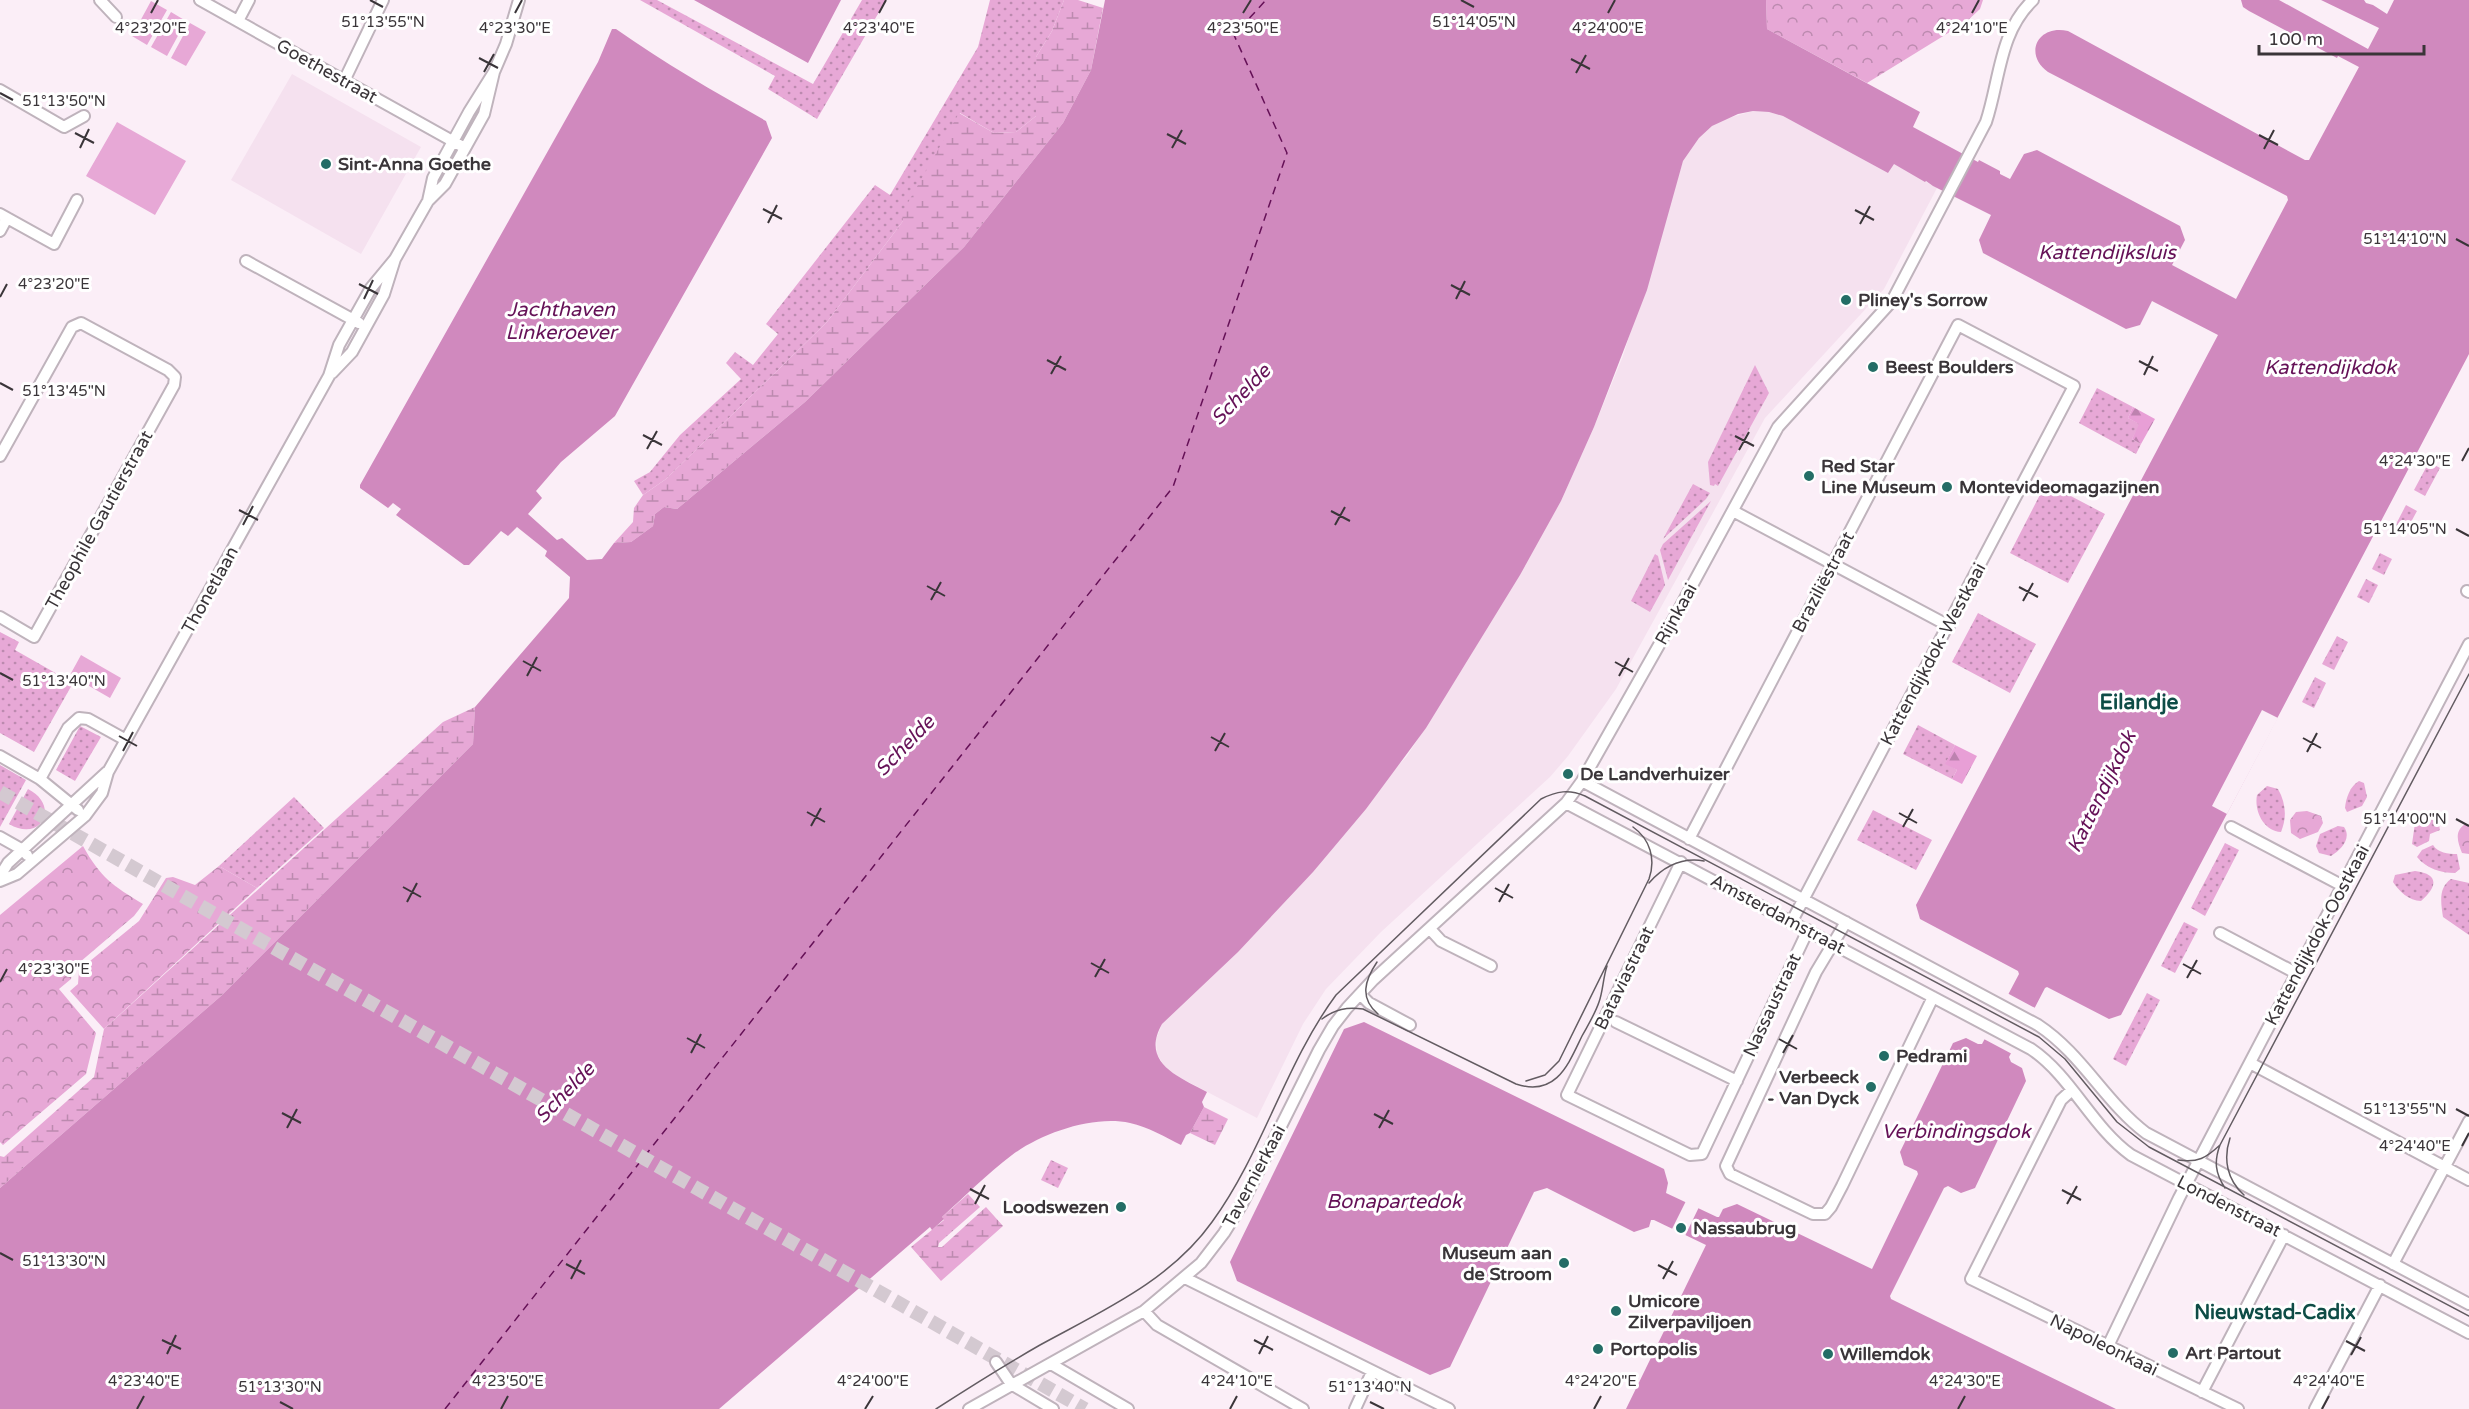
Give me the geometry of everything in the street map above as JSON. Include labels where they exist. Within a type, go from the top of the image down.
[{"type":"street","points":[[100,0],[116,17]]},
{"type":"street","name":"Goethestraat","points":[[200,0],[453,142]]},
{"type":"street","points":[[238,21],[249,0]]},
{"type":"street","points":[[344,81],[383,0]]},
{"type":"street","name":"Thonetlaan","points":[[428,201],[433,178],[494,72],[506,44],[519,0]]},
{"type":"street","name":"Rijnkaai","points":[[1360,994],[1566,802],[1582,781],[1782,422],[1892,301],[1986,122],[2008,35],[2026,6],[2033,0]]},
{"type":"street","name":"Thonetlaan","points":[[330,376],[352,352],[384,294],[395,260],[428,201],[445,184],[484,114],[494,72]]},
{"type":"street","points":[[0,90],[64,127],[84,116]]},
{"type":"street","points":[[453,142],[465,148]]},
{"type":"street","points":[[0,231],[4,216],[54,244],[77,200]]},
{"type":"street","name":"Thonetlaan","points":[[0,879],[17,874],[32,862],[85,816],[102,793],[108,772],[330,376],[339,345],[371,288],[395,260]]},
{"type":"street","points":[[246,261],[366,327]]},
{"type":"street","name":"Theophile Gautierstraat","points":[[0,456],[72,327],[76,324],[81,323],[168,369],[175,376],[174,385],[34,637],[0,617]]},
{"type":"street","name":"Kattendijkdok-Westkaai","points":[[1792,921],[2074,386],[1958,325]]},
{"type":"street","name":"Braziliëstraat","points":[[1689,839],[1958,325]]},
{"type":"street","points":[[1733,511],[1949,626]]},
{"type":"street","name":"Kattendijkdok-Oostkaai","points":[[2108,1346],[2186,1184],[2469,644]]},
{"type":"street","points":[[40,779],[68,728],[79,718],[88,719],[126,740]]},
{"type":"street","points":[[0,756],[40,779],[85,816]]},
{"type":"street","name":"Thonetlaan","points":[[0,879],[8,863],[108,772]]},
{"type":"street","name":"Amsterdamstraat","points":[[1582,781],[2030,1021]]},
{"type":"street","name":"Amsterdamstraat","points":[[1566,802],[2018,1042]]},
{"type":"street","points":[[2231,827],[2343,886]]},
{"type":"street","points":[[0,837],[23,850],[32,862]]},
{"type":"street","name":"Bataviastraat","points":[[1681,862],[1567,1095],[1690,1155]]},
{"type":"street","name":"Nassaustraat","points":[[1846,922],[1816,972],[1726,1166],[1730,1174],[1813,1214],[1825,1214],[1842,1186],[1933,996]]},
{"type":"street","points":[[1430,929],[1441,941],[1491,966]]},
{"type":"street","name":"Nassaustraat","points":[[1690,1155],[1702,1154],[1808,930]]},
{"type":"street","points":[[2220,933],[2296,973]]},
{"type":"street","points":[[1360,994],[1378,1008],[1410,1024]]},
{"type":"street","name":"Tavernierkaai","points":[[969,1409],[1144,1311],[1185,1278],[1209,1253],[1234,1218],[1319,1050],[1347,1008],[1360,994]]},
{"type":"street","name":"Londenstraat","points":[[2030,1021],[2050,1033],[2075,1055],[2129,1121],[2146,1133],[2469,1304]]},
{"type":"street","points":[[1616,1022],[1737,1081]]},
{"type":"street","name":"Londenstraat","points":[[2018,1042],[2046,1060],[2111,1138],[2123,1149],[2284,1235],[2378,1289],[2469,1333]]},
{"type":"street","points":[[2250,1063],[2469,1180]]},
{"type":"street","name":"Napoleonkaai","points":[[2072,1090],[2061,1100],[1971,1279],[2238,1409]]},
{"type":"street","points":[[2393,1264],[2469,1121]]},
{"type":"street","points":[[2202,1392],[2284,1235]]},
{"type":"street","points":[[1185,1278],[1449,1409]]},
{"type":"street","points":[[2315,1409],[2378,1289]]},
{"type":"street","points":[[1144,1311],[1157,1325],[1303,1409]]},
{"type":"street","points":[[996,1362],[1011,1384],[1052,1409]]},
{"type":"street","points":[[1050,1364],[1128,1409]]},
{"type":"street","points":[[1355,1409],[1372,1372]]},
{"type":"shaded area","name":"Sint-Anna Goethe","points":[[292,74],[421,147],[361,254],[231,180]]},
{"type":"shaded area","points":[[1753,111],[1783,116],[1888,173],[1893,163],[1937,188],[1884,289],[1765,418],[1616,689],[1568,756],[1550,777],[1381,932],[1326,989],[1303,1024],[1257,1118],[1175,1075],[1166,1069],[1157,1054],[1156,1039],[1162,1024],[1407,756],[1466,663],[1561,501],[1594,427],[1623,356],[1683,161],[1699,138],[1712,126],[1725,119]]},
{"type":"green space","points":[[640,0],[657,0],[813,84],[862,0],[886,0],[817,119],[768,89],[775,76]]},
{"type":"green space","points":[[990,0],[1064,0],[1052,31],[1036,57],[1036,116],[1016,132],[994,133],[960,113],[903,221],[827,322],[666,479],[643,495],[634,481],[650,472],[680,435],[741,379],[726,363],[735,352],[753,365],[778,334],[766,324],[875,185],[890,195],[978,47]]},
{"type":"green space","points":[[1064,0],[1078,0],[1103,8],[1091,70],[1063,123],[964,247],[805,402],[677,509],[664,507],[655,514],[653,526],[631,542],[614,543],[633,522],[634,508],[643,495],[666,479],[827,322],[903,221],[902,213],[959,113],[994,133],[1016,132],[1036,116],[1036,57],[1052,31]]},
{"type":"green space","points":[[1766,0],[1983,0],[1980,9],[1966,22],[1867,83],[1767,29]]},
{"type":"green space","points":[[151,1],[167,10],[147,45],[132,36]]},
{"type":"green space","points":[[171,12],[186,21],[167,56],[151,47]]},
{"type":"green space","points":[[190,23],[206,32],[186,66],[171,58]]},
{"type":"green space","points":[[117,122],[186,161],[155,215],[86,176]]},
{"type":"green space","points":[[1755,365],[1769,393],[1718,486],[1710,485],[1708,462]]},
{"type":"green space","points":[[2097,388],[2133,407],[2128,418],[2140,424],[2132,439],[2141,444],[2136,454],[2079,423]]},
{"type":"green space","points":[[2133,407],[2155,419],[2141,444],[2132,439],[2139,424],[2128,418]]},
{"type":"green space","points":[[2429,462],[2440,468],[2425,496],[2414,490]]},
{"type":"green space","points":[[2046,483],[2105,514],[2068,583],[2010,553]]},
{"type":"green space","points":[[1693,484],[1710,493],[1663,539]]},
{"type":"green space","points":[[1711,501],[1668,580],[1660,550],[1663,544]]},
{"type":"green space","points":[[2406,505],[2417,511],[2405,533],[2394,528]]},
{"type":"green space","points":[[2380,553],[2392,559],[2384,575],[2372,569]]},
{"type":"green space","points":[[1655,554],[1658,556],[1665,585],[1650,612],[1631,601]]},
{"type":"green space","points":[[2366,579],[2378,585],[2369,603],[2357,597]]},
{"type":"green space","points":[[1978,613],[2036,644],[2010,693],[1952,662]]},
{"type":"green space","points":[[0,632],[19,642],[15,650],[73,683],[34,752],[0,733]]},
{"type":"green space","points":[[2337,636],[2348,642],[2334,670],[2322,664]]},
{"type":"green space","points":[[81,655],[121,678],[110,698],[70,675]]},
{"type":"green space","points":[[2315,677],[2326,683],[2314,708],[2302,702]]},
{"type":"green space","points":[[475,707],[473,744],[221,996],[0,1188],[0,1156],[4,1157],[94,1077],[104,1029],[443,722]]},
{"type":"green space","points":[[1918,725],[1955,745],[1946,763],[1957,770],[1952,779],[1903,754]]},
{"type":"green space","points":[[80,726],[101,737],[75,781],[56,770]]},
{"type":"green space","points":[[1955,745],[1977,756],[1962,784],[1952,779],[1957,770],[1945,764]]},
{"type":"green space","points":[[0,765],[26,780],[0,827]]},
{"type":"green space","points":[[2359,781],[2364,783],[2367,797],[2362,806],[2347,812],[2345,808],[2347,796]]},
{"type":"green space","points":[[2267,786],[2278,789],[2283,800],[2285,816],[2281,832],[2265,824],[2257,807],[2257,795]]},
{"type":"green space","points":[[28,789],[38,796],[45,813],[38,826],[20,829],[9,824]]},
{"type":"green space","points":[[294,797],[324,828],[257,888],[219,866]]},
{"type":"green space","points":[[1873,810],[1932,840],[1916,870],[1857,840]]},
{"type":"green space","points":[[2307,811],[2321,816],[2323,823],[2318,832],[2300,839],[2291,833],[2290,820],[2296,812]]},
{"type":"green space","points":[[2431,815],[2438,820],[2440,830],[2430,834],[2429,841],[2417,847],[2412,844],[2415,823],[2421,817]]},
{"type":"green space","points":[[2464,825],[2469,825],[2469,854],[2462,853],[2458,842],[2459,831]]},
{"type":"green space","points":[[2338,826],[2344,827],[2346,831],[2344,843],[2331,856],[2319,853],[2316,846],[2320,834]]},
{"type":"green space","points":[[2225,843],[2239,850],[2205,916],[2191,908]]},
{"type":"green space","points":[[2433,845],[2440,851],[2457,854],[2460,869],[2455,873],[2435,870],[2417,857],[2422,850]]},
{"type":"green space","points":[[83,846],[95,866],[108,880],[143,904],[134,916],[73,968],[71,979],[59,989],[96,1033],[86,1074],[3,1145],[0,1142],[0,915]]},
{"type":"green space","points":[[219,866],[257,888],[104,1029],[70,991],[78,984],[79,970],[139,921],[166,878],[173,877],[195,885]]},
{"type":"green space","points":[[2415,871],[2429,875],[2433,882],[2430,891],[2421,901],[2405,895],[2393,882],[2395,875]]},
{"type":"green space","points":[[2451,879],[2469,883],[2469,935],[2443,917],[2442,891]]},
{"type":"green space","points":[[2184,922],[2198,929],[2175,973],[2161,966]]},
{"type":"green space","points":[[2147,993],[2160,1000],[2126,1066],[2113,1059]]},
{"type":"green space","points":[[1204,1107],[1228,1119],[1215,1145],[1190,1133]]},
{"type":"green space","points":[[1051,1160],[1068,1168],[1058,1188],[1041,1180]]},
{"type":"green space","points":[[968,1194],[980,1207],[939,1243],[938,1247],[942,1247],[986,1207],[1003,1226],[941,1281],[911,1247],[944,1220],[942,1217]]},
{"type":"water","points":[[694,0],[841,0],[808,63]]},
{"type":"water","points":[[1105,0],[1766,0],[1767,29],[1920,112],[1913,127],[1978,162],[1979,160],[2000,171],[2000,174],[2010,179],[2024,154],[2037,150],[2180,226],[2185,240],[2172,265],[2236,299],[2288,200],[2287,196],[2048,72],[2040,65],[2036,57],[2037,42],[2049,32],[2068,31],[2305,160],[2309,160],[2359,67],[2338,56],[2337,58],[2249,11],[2243,7],[2241,0],[2279,0],[2368,49],[2379,28],[2321,0],[2364,0],[2387,14],[2394,0],[2469,0],[2469,354],[2121,1015],[2109,1019],[2045,988],[2009,1057],[2011,1062],[2022,1068],[2026,1081],[1975,1188],[1961,1193],[1948,1186],[1944,1188],[1890,1296],[1891,1299],[2116,1409],[1626,1409],[1706,1245],[1654,1220],[1651,1220],[1649,1227],[1634,1232],[1547,1188],[1534,1192],[1450,1367],[1430,1375],[1237,1281],[1230,1262],[1344,1029],[1364,1022],[1664,1169],[1668,1183],[1666,1193],[1717,1217],[1723,1209],[1737,1204],[1872,1269],[1918,1174],[1917,1171],[1904,1165],[1900,1152],[1953,1043],[1966,1038],[1982,1044],[2019,974],[2018,971],[1920,919],[1916,905],[2218,335],[2152,301],[2140,325],[2126,329],[1983,253],[1979,240],[1991,215],[1894,164],[1888,173],[1783,116],[1753,111],[1738,114],[1712,126],[1699,138],[1683,161],[1647,290],[1594,427],[1561,501],[1520,575],[1426,728],[1366,809],[1313,872],[1238,952],[1162,1024],[1156,1038],[1159,1059],[1185,1081],[1207,1092],[1202,1102],[1204,1107],[1181,1145],[1143,1127],[1116,1121],[1068,1128],[1024,1147],[985,1177],[942,1217],[944,1219],[932,1230],[930,1227],[719,1409],[0,1409],[0,1188],[221,996],[473,744],[475,707],[569,598],[570,577],[545,556],[547,551],[517,527],[508,536],[501,531],[469,565],[464,565],[396,515],[401,509],[393,503],[388,508],[360,488],[360,485],[598,62],[612,29],[616,29],[671,65],[766,121],[772,138],[615,416],[561,462],[536,491],[542,498],[528,514],[557,540],[562,538],[587,560],[602,559],[614,543],[631,542],[653,526],[655,514],[664,507],[677,509],[805,402],[964,247],[1063,123],[1091,70]]},
{"type":"pier","points":[[2262,710],[2278,718],[2227,814],[2212,806]]},
{"type":"pier","points":[[2007,993],[2037,1009],[2014,1055],[1982,1038]]},
{"type":"pier","name":"Nassaubrug","points":[[1686,1201],[1699,1207],[1684,1238],[1671,1231]]},
{"type":"ferry route","points":[[445,1409],[1173,487],[1287,153],[1234,35],[1266,0]]},
{"type":"tunnel","points":[[0,792],[1085,1409]]},
{"type":"tram line","points":[[2225,1188],[2216,1167],[2220,1145],[2469,674]]},
{"type":"tram line","points":[[936,1409],[1027,1353],[1134,1293],[1176,1261],[1195,1243],[1212,1222],[1246,1167],[1302,1050],[1336,995],[1541,799],[1563,792],[1574,792],[1585,796],[2039,1037],[2065,1059],[2117,1122],[2149,1147],[2469,1316]]},
{"type":"tram line","points":[[1526,1081],[1545,1075],[1559,1061],[1649,879],[1652,864],[1650,850],[1644,837],[1633,827]]},
{"type":"tram line","points":[[1649,883],[1673,864],[1688,860],[1704,861]]},
{"type":"tram line","points":[[1377,962],[1369,975],[1366,995],[1368,1002],[1378,1014]]},
{"type":"tram line","points":[[1322,1019],[1341,1010],[1363,1009],[1516,1084],[1530,1087],[1541,1086],[1559,1076],[1571,1058],[1597,1006],[1607,966]]},
{"type":"tram line","points":[[2230,1138],[2227,1154],[2228,1169],[2234,1183],[2244,1195]]},
{"type":"tram line","points":[[2178,1160],[2191,1161],[2201,1158],[2220,1145]]},
{"type":"place","name":"Sint-Anna Goethe","points":[[326,164]]},
{"type":"place","name":"Pliney's Sorrow","points":[[1846,300]]},
{"type":"place","name":"Beest Boulders","points":[[1873,367]]},
{"type":"place","name":"Red Star Line Museum","points":[[1809,476]]},
{"type":"place","name":"Montevideomagazijnen","points":[[1947,487]]},
{"type":"place","name":"De Landverhuizer","points":[[1568,774]]},
{"type":"place","name":"Pedrami","points":[[1884,1056]]},
{"type":"place","name":"Verbeeck - Van Dyck","points":[[1871,1087]]},
{"type":"place","name":"Loodswezen","points":[[1121,1207]]},
{"type":"place","name":"Nassaubrug","points":[[1681,1228]]},
{"type":"place","name":"Museum aan de Stroom","points":[[1564,1263]]},
{"type":"place","name":"Umicore Zilverpaviljoen","points":[[1616,1311]]},
{"type":"place","name":"Portopolis","points":[[1598,1349]]},
{"type":"place","name":"Art Partout","points":[[2173,1353]]},
{"type":"place","name":"Willemdok","points":[[1828,1354]]},
{"type":"district","name":"Eilandje","points":[[2139,702]]},
{"type":"district","name":"Nieuwstad-Cadix","points":[[2275,1313]]},
{"type":"water label","name":"Kattendijksluis","points":[[2107,253]]},
{"type":"water label","name":"Jachthaven Linkeroever","points":[[561,322]]},
{"type":"water label","name":"Kattendijkdok","points":[[2330,368]]},
{"type":"water label","name":"Schelde","points":[[1241,395]]},
{"type":"water label","name":"Schelde","points":[[905,746]]},
{"type":"water label","name":"Kattendijkdok","points":[[2102,792]]},
{"type":"water label","name":"Schelde","points":[[565,1093]]},
{"type":"water label","name":"Verbindingsdok","points":[[1956,1132]]},
{"type":"water label","name":"Bonapartedok","points":[[1394,1202]]}]
